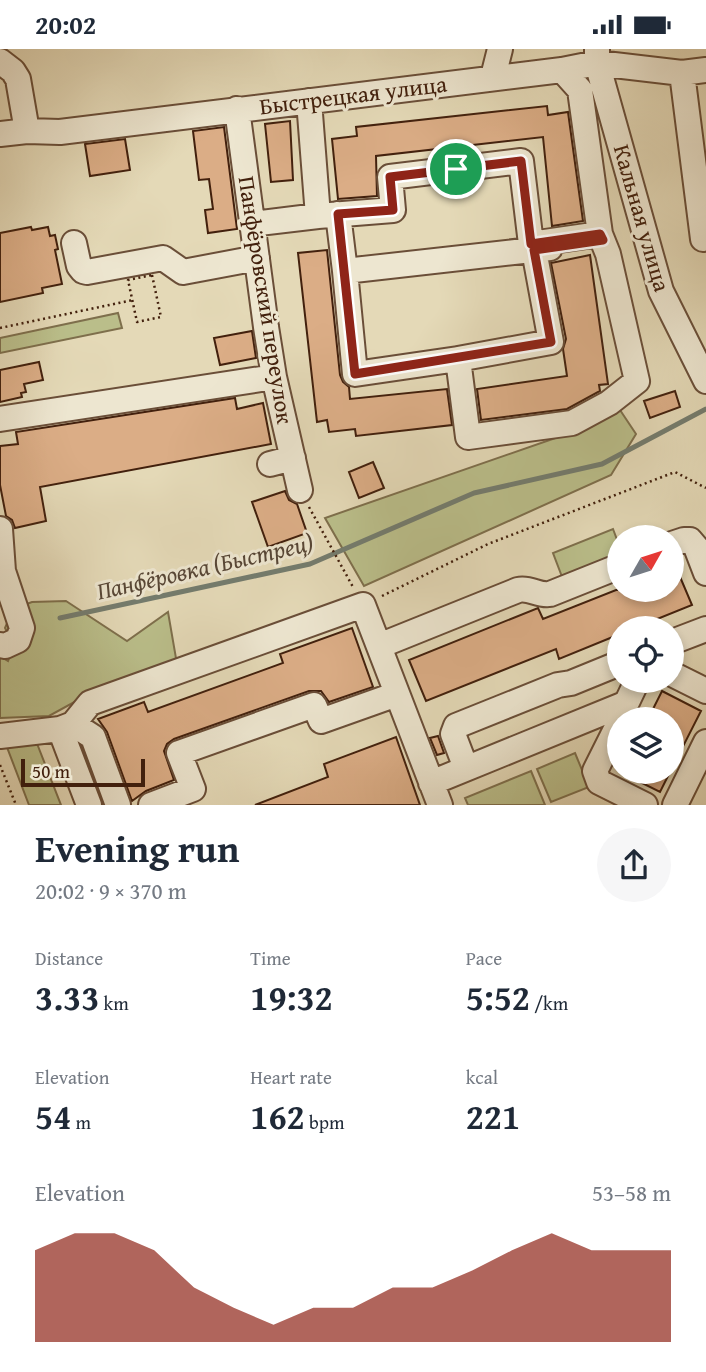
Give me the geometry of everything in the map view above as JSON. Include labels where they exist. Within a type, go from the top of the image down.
[{"type":"street","points":[[494,77],[500,49]]},
{"type":"street","name":"Быстрецкая улица","points":[[0,134],[60,132],[562,70],[600,54],[694,72]]},
{"type":"street","name":"Кальная улица","points":[[600,54],[661,292],[706,381]]},
{"type":"street","points":[[0,61],[13,71],[18,79],[27,131]]},
{"type":"street","points":[[458,359],[468,437],[572,423],[608,403],[637,381],[608,254],[601,237],[580,90],[562,70]]},
{"type":"street","points":[[694,72],[706,239]]},
{"type":"street","points":[[309,101],[328,215],[345,271],[355,374],[551,342],[534,250]]},
{"type":"street","name":"Панфёровский переулок","points":[[237,109],[274,377],[281,461],[300,490]]},
{"type":"street","points":[[252,224],[393,210],[390,177],[521,161],[531,244],[601,237]]},
{"type":"street","points":[[345,271],[534,250],[601,237]]},
{"type":"street","points":[[74,243],[79,266],[87,272],[163,258],[183,272],[257,258]]},
{"type":"street","points":[[0,419],[274,377]]},
{"type":"street","points":[[0,529],[3,571],[22,628],[18,640],[5,646],[0,645]]},
{"type":"street","points":[[684,540],[690,540],[695,547],[706,573]]},
{"type":"street","points":[[379,646],[524,588],[550,594],[607,571]]},
{"type":"street","points":[[66,727],[90,703],[363,605],[435,794],[466,768],[607,720]]},
{"type":"street","points":[[684,637],[706,629]]},
{"type":"street","points":[[466,768],[453,734],[456,726],[607,668]]},
{"type":"street","points":[[684,680],[706,691]]},
{"type":"street","points":[[151,805],[193,789],[179,753],[314,705],[321,721],[397,694]]},
{"type":"street","points":[[66,727],[89,805]]},
{"type":"street","points":[[0,736],[66,727],[93,737],[118,805]]},
{"type":"street","points":[[675,805],[706,742]]},
{"type":"street","points":[[607,745],[595,771],[595,777],[599,782],[645,805]]},
{"type":"path","points":[[152,275],[161,317],[137,322],[133,300],[128,279],[152,275]]},
{"type":"path","points":[[0,328],[133,300]]},
{"type":"path","points":[[300,490],[363,605],[488,544],[676,472],[706,488]]},
{"type":"path","points":[[0,765],[16,805]]},
{"type":"green space","points":[[118,313],[122,328],[0,353],[0,338]]},
{"type":"green space","points":[[616,404],[636,434],[611,475],[364,586],[325,518],[564,435]]},
{"type":"green space","points":[[607,531],[607,565],[564,582],[553,553]]},
{"type":"green space","points":[[66,601],[127,641],[168,612],[177,664],[89,694],[49,716],[0,718],[0,656],[8,661],[14,645],[5,628],[13,609],[32,602]]},
{"type":"green space","points":[[36,741],[61,805],[29,805],[5,742]]},
{"type":"green space","points":[[575,753],[589,787],[551,802],[537,769]]},
{"type":"green space","points":[[531,771],[545,805],[468,805],[465,798]]},
{"type":"building","points":[[547,106],[548,115],[568,112],[583,221],[552,226],[543,137],[376,156],[377,196],[338,199],[332,139],[357,136],[356,127]]},
{"type":"building","points":[[290,121],[293,180],[271,182],[265,124]]},
{"type":"building","points":[[224,127],[237,229],[208,233],[205,210],[213,209],[209,179],[199,180],[193,131]]},
{"type":"building","points":[[125,139],[130,170],[90,176],[85,144]]},
{"type":"building","points":[[31,227],[32,230],[48,227],[50,236],[55,235],[58,249],[55,250],[62,284],[42,288],[43,293],[0,302],[0,233]]},
{"type":"building","points":[[327,250],[340,375],[349,387],[350,399],[447,389],[452,425],[356,436],[355,429],[329,432],[327,420],[317,422],[298,253]]},
{"type":"building","points":[[590,255],[608,384],[599,385],[600,391],[567,409],[481,420],[477,389],[567,376],[563,349],[566,339],[551,263]]},
{"type":"building","points":[[252,331],[256,358],[220,365],[214,338]]},
{"type":"building","points":[[39,362],[43,380],[24,384],[26,392],[21,393],[22,397],[0,402],[0,370]]},
{"type":"building","points":[[675,391],[680,407],[650,418],[644,401]]},
{"type":"building","points":[[235,398],[237,409],[263,403],[271,444],[40,487],[46,521],[15,528],[12,520],[6,516],[0,485],[0,446],[18,444],[16,432]]},
{"type":"building","points":[[373,462],[384,488],[359,498],[349,472]]},
{"type":"building","points":[[285,491],[289,500],[297,504],[307,533],[268,547],[252,502]]},
{"type":"building","points":[[684,586],[692,605],[665,616],[607,616],[607,639],[559,659],[556,649],[426,701],[409,660],[538,608],[543,619],[607,594],[607,602],[684,602]]},
{"type":"building","points":[[352,628],[373,687],[329,702],[321,691],[309,691],[174,739],[167,744],[164,751],[174,780],[146,791],[132,801],[107,732],[98,719],[144,702],[148,712],[283,663],[280,654]]},
{"type":"building","points":[[661,693],[666,693],[701,711],[684,744],[684,707],[654,707]]},
{"type":"building","points":[[438,736],[444,753],[437,755],[430,738]]},
{"type":"building","points":[[396,737],[420,805],[255,805],[328,777],[324,764]]},
{"type":"building","points":[[644,784],[664,784],[660,792]]},
{"type":"waterway","name":"Панфёровка (Быстрец)","points":[[60,618],[310,564],[474,493],[602,464],[706,409]]},
{"type":"route","points":[[521,161],[531,244],[600,234],[603,240],[534,250],[551,342],[355,374],[338,214],[393,210],[390,177],[456,169],[521,161]]}]
